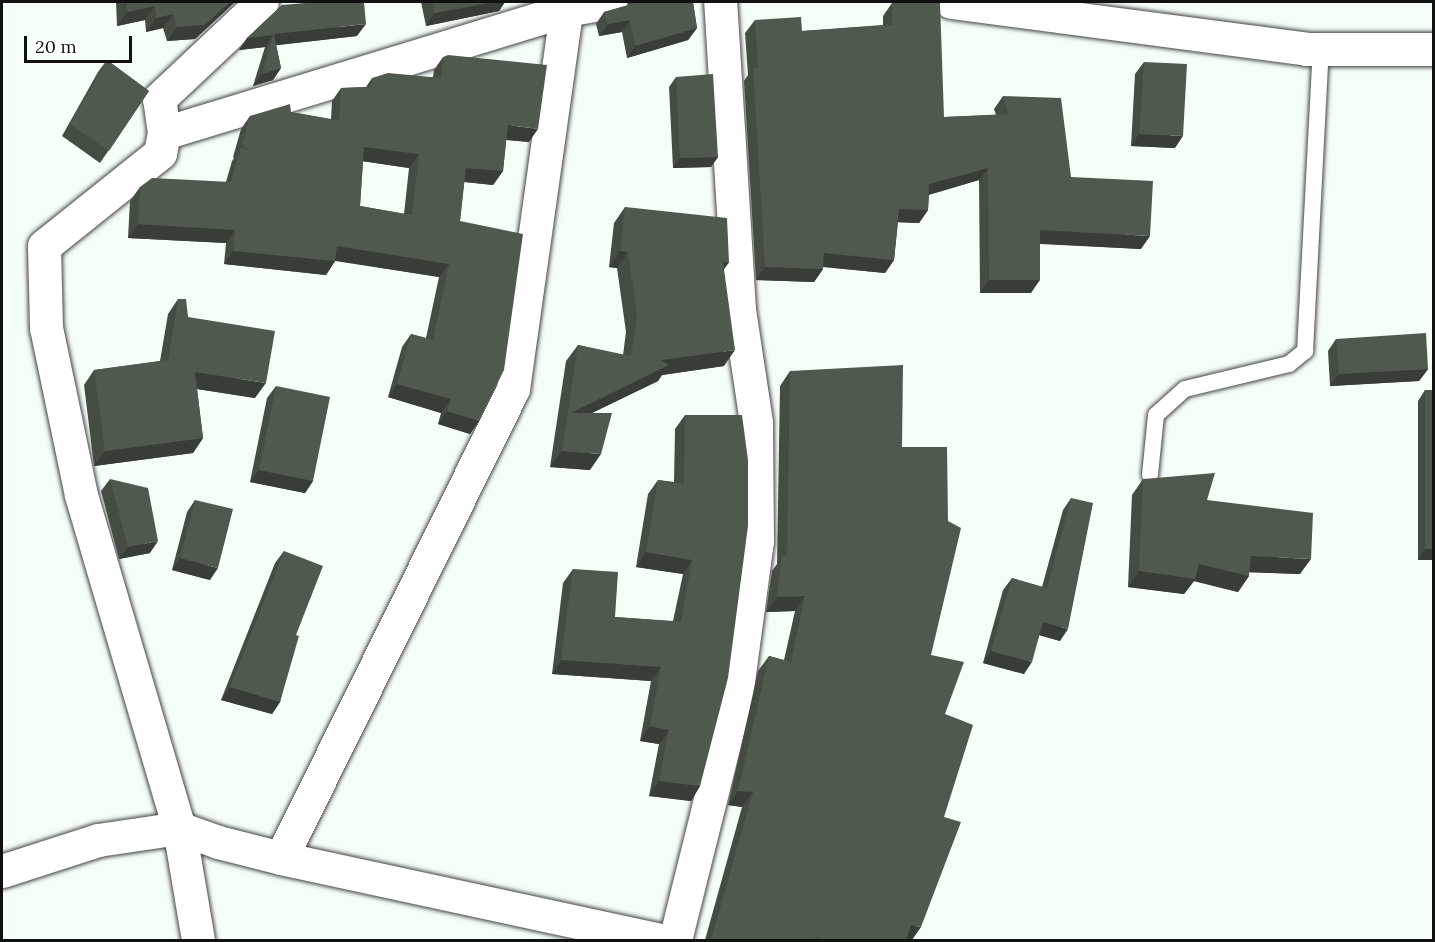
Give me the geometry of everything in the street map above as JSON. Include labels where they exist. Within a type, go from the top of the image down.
[{"type":"street","points":[[198,940],[179,828],[81,495],[46,328],[44,246],[160,153],[164,134],[159,99],[262,2]]},
{"type":"street","points":[[164,134],[566,10],[610,2]]},
{"type":"street","points":[[675,940],[736,696],[757,541],[756,422],[739,309],[720,2]]},
{"type":"street","points":[[951,2],[1321,48],[1434,49]]},
{"type":"street","points":[[281,858],[513,389],[566,10]]},
{"type":"street","points":[[2,871],[98,840],[179,828],[218,842],[281,858],[661,940]]},
{"type":"lane","points":[[1150,475],[1156,415],[1185,389],[1289,364],[1305,351],[1321,48]]},
{"type":"building","points":[[127,2],[230,2],[205,25],[177,27],[173,14],[156,18],[155,6],[127,12]]},
{"type":"building","points":[[364,2],[366,24],[274,34],[281,68],[262,74],[273,35],[247,38],[282,5]]},
{"type":"building","points":[[432,2],[494,2],[434,13]]},
{"type":"building","points":[[632,2],[693,2],[697,28],[635,46],[630,20],[608,24],[604,12],[630,5]]},
{"type":"building","points":[[892,3],[940,3],[944,117],[1008,114],[1003,96],[1061,98],[1071,177],[1153,181],[1150,236],[1040,230],[1040,280],[989,280],[988,168],[929,184],[928,210],[899,209],[894,260],[824,253],[823,269],[765,267],[753,68],[758,68],[755,20],[801,17],[802,31],[892,25]]},
{"type":"building","points":[[448,55],[547,65],[538,129],[508,125],[503,171],[466,168],[460,221],[523,234],[504,370],[479,421],[447,411],[451,399],[397,384],[411,334],[433,340],[449,264],[337,246],[335,261],[233,251],[235,230],[138,224],[140,187],[152,178],[231,182],[241,147],[249,151],[242,143],[250,116],[290,104],[291,112],[339,121],[341,88],[371,87],[372,78],[388,73],[441,78],[443,57]],"holes":[[[364,147],[419,154],[412,215],[360,206]]]},
{"type":"building","points":[[107,60],[149,91],[109,151],[70,124]]},
{"type":"building","points":[[1144,62],[1187,64],[1183,136],[1139,134]]},
{"type":"building","points":[[713,74],[718,157],[680,158],[676,77]]},
{"type":"building","points":[[625,207],[727,218],[729,262],[723,262],[735,350],[661,360],[669,365],[571,413],[612,413],[601,454],[562,451],[578,345],[631,356],[637,316],[628,252],[620,251]]},
{"type":"building","points":[[178,299],[186,299],[188,317],[275,331],[266,383],[195,372],[203,438],[105,451],[94,370],[168,360]]},
{"type":"building","points":[[1426,333],[1428,369],[1339,374],[1336,339]]},
{"type":"building","points":[[903,365],[902,447],[947,447],[948,521],[961,528],[931,655],[964,662],[945,714],[973,725],[944,817],[961,822],[921,927],[911,925],[906,940],[825,940],[816,937],[815,940],[711,940],[753,792],[738,791],[769,656],[791,662],[805,596],[777,597],[782,556],[787,556],[790,371]]},
{"type":"building","points":[[276,386],[330,397],[313,481],[259,470]]},
{"type":"building","points":[[1425,390],[1434,390],[1434,549],[1425,549]]},
{"type":"building","points":[[685,415],[742,415],[748,460],[748,526],[728,678],[700,786],[659,781],[669,730],[650,726],[661,667],[561,660],[573,569],[618,572],[615,617],[681,622],[692,560],[646,552],[658,480],[684,484]]},
{"type":"building","points":[[1215,473],[1207,500],[1313,513],[1311,559],[1251,556],[1249,576],[1199,564],[1195,579],[1139,571],[1143,479]]},
{"type":"building","points":[[110,479],[148,488],[158,541],[128,547]]},
{"type":"building","points":[[1071,498],[1093,503],[1068,629],[1043,622],[1032,662],[991,651],[1012,578],[1047,588]]},
{"type":"building","points":[[195,500],[233,509],[218,568],[180,558]]},
{"type":"building","points":[[284,551],[323,566],[296,635],[299,636],[280,702],[230,687]]}]
